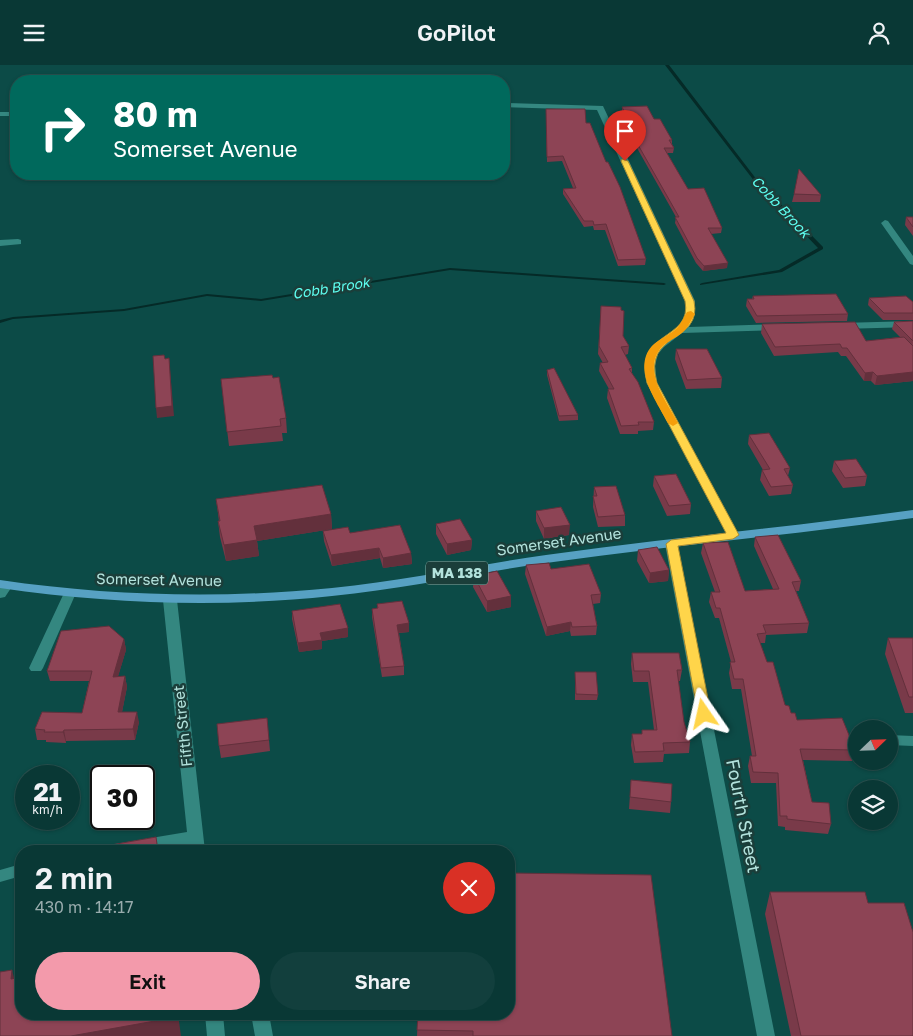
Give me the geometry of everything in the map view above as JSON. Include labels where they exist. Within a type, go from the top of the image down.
[{"type":"main road","name":"Somerset Avenue","points":[[2,588],[118,598],[170,600],[267,597],[334,591],[536,561],[913,514]]},
{"type":"street","points":[[510,105],[600,108],[690,301],[692,310],[690,317],[681,330],[656,347],[652,354],[649,370],[652,383],[733,535]]},
{"type":"street","points":[[885,223],[913,262]]},
{"type":"street","points":[[0,243],[18,242]]},
{"type":"street","points":[[826,326],[913,324]]},
{"type":"street","points":[[681,330],[787,327]]},
{"type":"street","name":"Fourth Street","points":[[671,544],[766,1036]]},
{"type":"street","points":[[36,667],[70,593]]},
{"type":"street","name":"Fifth Street","points":[[170,600],[196,844]]},
{"type":"street","points":[[898,740],[913,741]]},
{"type":"street","points":[[0,876],[15,872]]},
{"type":"street","points":[[215,1020],[216,1036]]},
{"type":"street","points":[[261,1020],[264,1036]]},
{"type":"building","points":[[647,106],[654,119],[660,119],[672,140],[669,140],[674,148],[664,148],[688,189],[704,188],[722,228],[708,228],[728,263],[704,266],[697,258],[675,217],[679,217],[637,143],[640,143],[622,107]]},
{"type":"building","points":[[546,109],[585,109],[586,123],[590,123],[606,162],[608,162],[620,187],[646,259],[618,260],[606,224],[594,225],[593,221],[584,221],[563,189],[576,188],[563,156],[547,157]]},
{"type":"building","points":[[799,169],[821,195],[794,194]]},
{"type":"building","points":[[906,217],[913,217],[913,227]]},
{"type":"building","points":[[836,294],[848,314],[757,316],[747,299],[754,299],[753,296]]},
{"type":"building","points":[[906,296],[913,302],[913,313],[884,313],[869,298]]},
{"type":"building","points":[[601,306],[621,307],[621,310],[624,311],[623,336],[629,346],[621,347],[632,368],[629,369],[638,382],[654,422],[638,422],[639,425],[621,426],[608,389],[614,389],[600,363],[608,362],[599,346]]},
{"type":"building","points":[[913,321],[913,341],[894,322]]},
{"type":"building","points":[[855,322],[866,341],[904,337],[913,346],[913,372],[877,376],[873,372],[865,373],[847,348],[842,348],[840,344],[775,347],[762,324]]},
{"type":"building","points":[[676,349],[707,349],[722,378],[687,380]]},
{"type":"building","points":[[164,355],[165,359],[169,358],[172,406],[156,408],[153,356]]},
{"type":"building","points":[[554,368],[578,415],[559,416],[547,370]]},
{"type":"building","points":[[272,375],[273,378],[279,377],[286,418],[280,419],[281,426],[227,432],[221,379]]},
{"type":"building","points":[[769,433],[790,468],[784,469],[793,485],[771,487],[762,470],[770,469],[749,435]]},
{"type":"building","points":[[856,459],[867,476],[845,478],[834,461]]},
{"type":"building","points":[[676,474],[691,504],[669,506],[654,476]]},
{"type":"building","points":[[322,485],[331,514],[254,526],[257,540],[224,545],[218,521],[220,521],[216,499]]},
{"type":"building","points":[[616,486],[625,515],[598,517],[593,496],[597,496],[594,487]]},
{"type":"building","points":[[561,507],[570,525],[544,528],[536,511]]},
{"type":"building","points":[[460,519],[472,540],[447,544],[436,524]]},
{"type":"building","points":[[400,525],[411,553],[383,558],[379,548],[331,555],[323,531],[348,527],[350,533]]},
{"type":"building","points":[[778,535],[801,581],[792,582],[809,623],[763,625],[766,633],[757,634],[767,662],[773,662],[785,705],[789,706],[791,713],[795,713],[797,720],[842,718],[848,733],[848,750],[800,749],[812,802],[829,803],[831,824],[787,819],[787,816],[780,816],[778,773],[753,772],[750,756],[756,756],[743,679],[734,679],[730,662],[735,662],[720,608],[716,608],[711,592],[720,592],[703,543],[728,542],[745,591],[779,589],[755,537]]},
{"type":"building","points":[[657,547],[669,570],[650,573],[638,550]]},
{"type":"building","points":[[549,563],[551,569],[589,564],[601,594],[591,595],[597,626],[572,627],[571,622],[547,627],[526,565]]},
{"type":"building","points":[[497,571],[511,596],[487,601],[474,576]]},
{"type":"building","points":[[402,601],[409,623],[397,625],[404,666],[381,668],[372,609],[378,608],[377,604]]},
{"type":"building","points":[[340,604],[348,628],[320,633],[322,640],[298,643],[292,611]]},
{"type":"building","points":[[109,626],[124,639],[113,677],[125,676],[118,712],[137,712],[133,729],[44,732],[45,730],[35,729],[42,712],[82,713],[92,671],[47,671],[61,631]]},
{"type":"building","points":[[888,638],[913,638],[913,697],[909,697]]},
{"type":"building","points":[[632,653],[679,653],[682,670],[677,670],[684,722],[690,742],[663,743],[664,751],[635,752],[632,734],[642,734],[642,730],[657,730],[649,671],[634,671]]},
{"type":"building","points":[[575,672],[596,672],[598,695],[576,694]]},
{"type":"building","points":[[267,718],[269,740],[219,746],[217,724]]},
{"type":"building","points":[[631,780],[672,784],[671,802],[630,797]]},
{"type":"building","points":[[156,837],[157,845],[111,845]]},
{"type":"building","points":[[515,873],[651,875],[672,1036],[473,1036],[473,1031],[417,1030],[418,1020],[515,1020]]},
{"type":"building","points":[[770,892],[865,892],[868,903],[904,903],[913,932],[913,1036],[801,1036]]},
{"type":"building","points":[[12,970],[11,979],[15,978],[15,1020],[160,1020],[71,1036],[0,1036],[0,972]]},
{"type":"waterway","name":"Cobb Brook","points":[[667,65],[756,181],[821,248],[780,271],[702,284]]},
{"type":"waterway","name":"Cobb Brook","points":[[0,322],[13,318],[124,310],[207,295],[261,300],[450,269],[664,284]]},
{"type":"slow traffic","points":[[673,423],[652,383],[649,362],[656,347],[681,330],[691,314]]},
{"type":"route","points":[[625,161],[690,301],[692,310],[690,317],[681,330],[656,347],[652,354],[649,370],[652,383],[733,535],[671,544],[704,714]]}]
